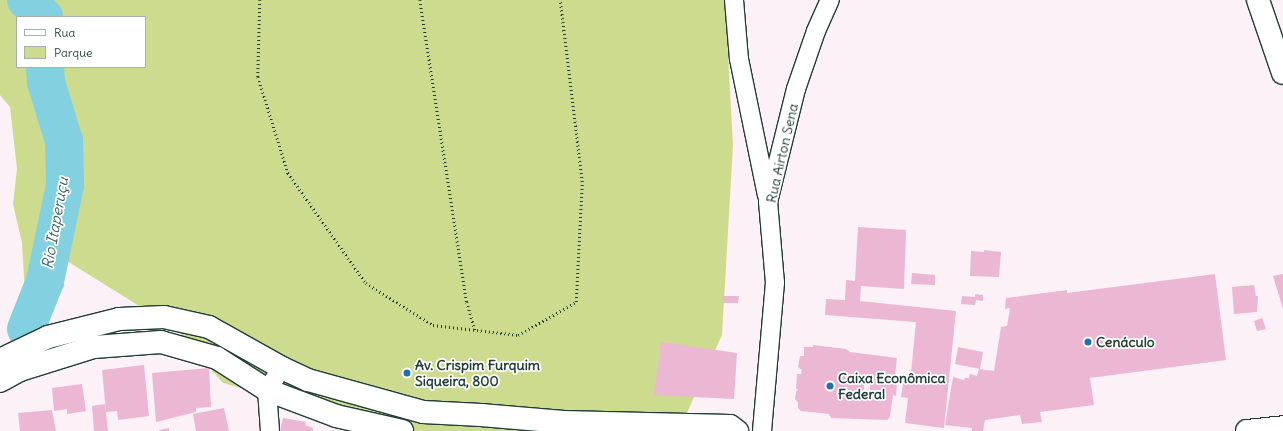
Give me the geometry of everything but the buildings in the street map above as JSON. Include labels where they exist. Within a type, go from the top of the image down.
[{"type":"main road","points":[[1258,0],[1283,73]]},
{"type":"main road","points":[[7,357],[48,337],[119,319],[164,317],[209,327],[282,368],[308,380],[423,412],[481,415],[564,427],[730,426],[736,431]]},
{"type":"main road","points":[[0,381],[20,370],[94,346],[161,342],[217,358],[267,390],[336,416],[402,431]]},
{"type":"main road","points":[[1247,431],[1283,428]]},
{"type":"street","points":[[734,0],[739,59],[768,202]]},
{"type":"street","name":"Rua Airton Sena","points":[[762,431],[775,282],[768,202],[796,89],[816,31],[830,0]]},
{"type":"street","points":[[270,431],[267,390],[282,368]]},
{"type":"path","points":[[260,0],[258,77],[288,173],[366,283],[433,325],[518,335],[576,302],[582,182],[560,0]]},
{"type":"path","points":[[420,0],[467,302],[475,330]]},
{"type":"green space","points":[[0,0],[725,0],[733,145],[722,335],[686,415],[634,431],[396,431],[223,383],[176,329],[59,256],[64,287],[27,327],[22,243],[13,204],[17,169],[10,107],[0,95]]},
{"type":"waterway","name":"Rio Itaperuçu","points":[[26,0],[43,16]]},
{"type":"waterway","name":"Rio Itaperuçu","points":[[26,329],[45,281],[65,185],[64,141],[46,82],[45,68]]},
{"type":"place","name":"Cenáculo","points":[[1088,342]]},
{"type":"place","name":"Av. Crispim Furquim Siqueira, 800","points":[[407,373]]},
{"type":"place","name":"Caixa Econômica Federal","points":[[830,386]]}]
